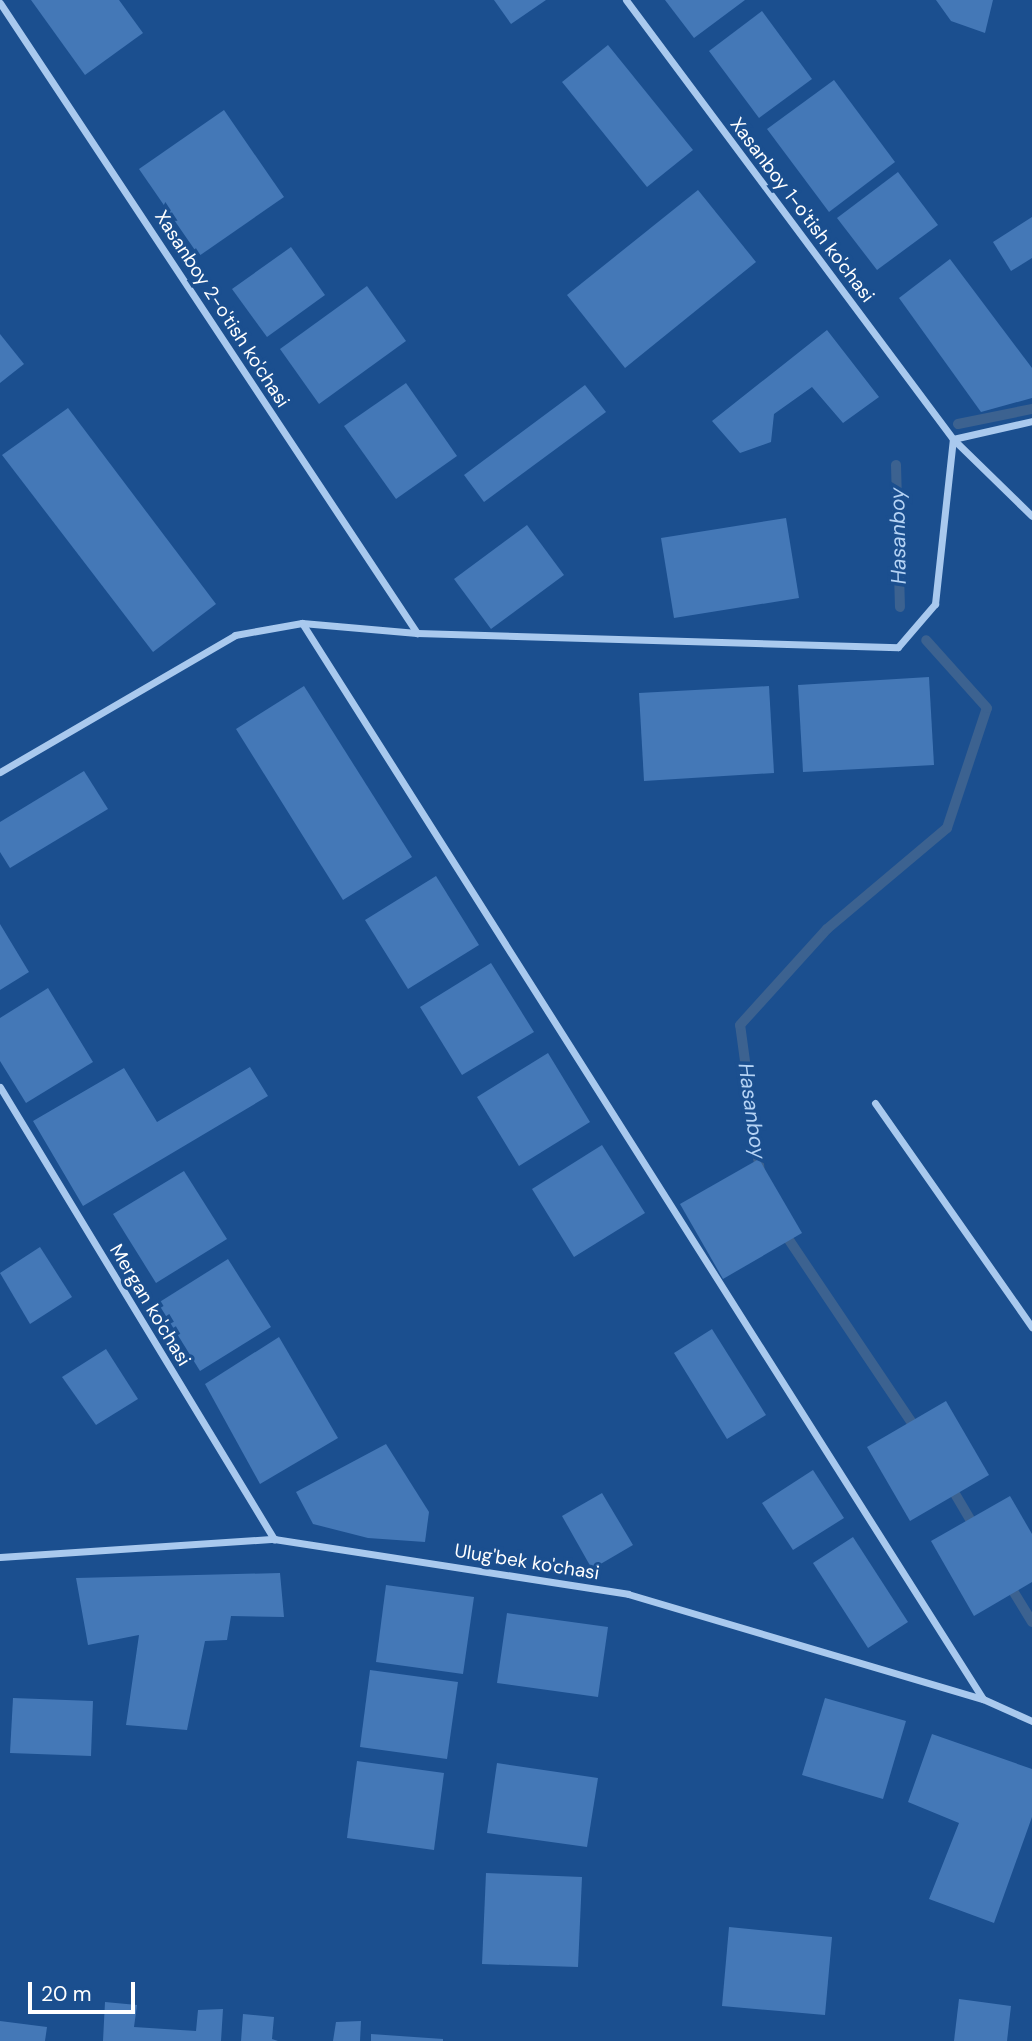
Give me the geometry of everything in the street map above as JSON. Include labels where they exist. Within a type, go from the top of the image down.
[{"type":"street","name":"Xasanboy 1-o'tish ko'chasi","points":[[626,0],[953,439],[1032,516]]},
{"type":"street","name":"Xasanboy 2-o'tish ko'chasi","points":[[0,3],[417,633]]},
{"type":"street","points":[[0,772],[235,635],[302,623],[417,633],[898,647],[935,604],[953,439],[1032,421]]},
{"type":"street","points":[[302,623],[983,1699]]},
{"type":"street","name":"Mergan ko'chasi","points":[[0,1087],[274,1539]]},
{"type":"street","points":[[875,1103],[1032,1327]]},
{"type":"street","name":"Ulug'bek ko'chasi","points":[[0,1557],[274,1539],[628,1594],[983,1699],[1032,1721]]},
{"type":"building","points":[[31,0],[119,0],[143,33],[85,75]]},
{"type":"building","points":[[494,0],[546,0],[511,24]]},
{"type":"building","points":[[665,0],[745,0],[694,38]]},
{"type":"building","points":[[936,0],[993,0],[985,33],[951,21]]},
{"type":"building","points":[[762,11],[812,79],[759,118],[709,51]]},
{"type":"building","points":[[608,45],[693,150],[647,187],[562,82]]},
{"type":"building","points":[[834,80],[895,162],[829,212],[767,129]]},
{"type":"building","points":[[224,110],[284,197],[199,256],[139,169]]},
{"type":"building","points":[[898,172],[938,225],[877,270],[837,218]]},
{"type":"building","points":[[698,190],[756,262],[625,368],[567,295]]},
{"type":"building","points":[[1032,217],[1032,258],[1011,271],[993,242]]},
{"type":"building","points":[[291,247],[325,295],[267,337],[232,289]]},
{"type":"building","points":[[950,259],[1032,368],[1032,398],[981,412],[899,298]]},
{"type":"building","points":[[367,286],[406,341],[319,404],[280,349]]},
{"type":"building","points":[[827,330],[879,397],[843,423],[812,387],[774,414],[771,442],[740,453],[712,421]]},
{"type":"building","points":[[0,334],[24,364],[0,383]]},
{"type":"building","points":[[406,383],[457,456],[396,499],[344,426]]},
{"type":"building","points":[[585,385],[606,412],[484,502],[464,475]]},
{"type":"building","points":[[68,408],[216,604],[153,652],[2,455]]},
{"type":"building","points":[[786,518],[799,598],[674,618],[661,538]]},
{"type":"building","points":[[527,525],[564,575],[491,629],[454,579]]},
{"type":"building","points":[[929,677],[934,765],[803,772],[798,685]]},
{"type":"building","points":[[304,686],[412,857],[343,900],[236,729]]},
{"type":"building","points":[[769,686],[774,773],[644,781],[639,693]]},
{"type":"building","points":[[84,771],[108,809],[10,868],[0,852],[0,822]]},
{"type":"building","points":[[436,876],[479,945],[408,989],[365,920]]},
{"type":"building","points":[[0,924],[29,972],[0,990]]},
{"type":"building","points":[[491,963],[534,1032],[462,1075],[420,1007]]},
{"type":"building","points":[[48,988],[93,1062],[26,1103],[0,1061],[0,1018]]},
{"type":"building","points":[[548,1053],[590,1122],[519,1166],[477,1097]]},
{"type":"building","points":[[250,1067],[268,1096],[83,1206],[33,1121],[124,1068],[157,1122]]},
{"type":"building","points":[[602,1145],[645,1213],[574,1257],[532,1189]]},
{"type":"building","points":[[759,1159],[802,1233],[723,1279],[680,1204]]},
{"type":"building","points":[[184,1171],[227,1239],[156,1283],[113,1214]]},
{"type":"building","points":[[40,1247],[72,1297],[30,1324],[0,1273]]},
{"type":"building","points":[[228,1259],[271,1327],[200,1371],[158,1303]]},
{"type":"building","points":[[712,1329],[766,1415],[727,1439],[674,1353]]},
{"type":"building","points":[[279,1337],[338,1438],[260,1484],[205,1384]]},
{"type":"building","points":[[106,1349],[138,1399],[96,1425],[62,1377]]},
{"type":"building","points":[[946,1401],[989,1475],[910,1521],[867,1447]]},
{"type":"building","points":[[386,1444],[429,1512],[425,1542],[368,1538],[313,1524],[296,1492]]},
{"type":"building","points":[[813,1470],[844,1518],[793,1550],[762,1503]]},
{"type":"building","points":[[602,1493],[633,1545],[592,1569],[562,1516]]},
{"type":"building","points":[[1010,1496],[1032,1534],[1032,1582],[974,1616],[931,1541]]},
{"type":"building","points":[[853,1537],[908,1622],[868,1648],[813,1563]]},
{"type":"building","points":[[280,1573],[284,1617],[231,1616],[227,1640],[205,1641],[187,1730],[126,1725],[139,1635],[88,1645],[76,1578]]},
{"type":"building","points":[[386,1585],[474,1597],[463,1674],[376,1662]]},
{"type":"building","points":[[507,1613],[608,1627],[598,1697],[497,1683]]},
{"type":"building","points":[[370,1670],[458,1682],[447,1759],[360,1747]]},
{"type":"building","points":[[13,1698],[93,1701],[91,1756],[10,1753]]},
{"type":"building","points":[[825,1698],[906,1721],[883,1799],[802,1775]]},
{"type":"building","points":[[932,1734],[1032,1769],[1032,1817],[994,1923],[929,1899],[959,1823],[908,1802]]},
{"type":"building","points":[[357,1761],[444,1773],[434,1850],[347,1838]]},
{"type":"building","points":[[497,1763],[598,1778],[587,1847],[487,1833]]},
{"type":"building","points":[[486,1873],[582,1877],[578,1967],[482,1964]]},
{"type":"building","points":[[729,1927],[832,1937],[825,2015],[722,2006]]},
{"type":"building","points":[[959,1999],[1011,2006],[1007,2041],[954,2041]]},
{"type":"building","points":[[105,2002],[137,2005],[134,2027],[196,2031],[198,2010],[223,2009],[221,2041],[103,2041]]},
{"type":"building","points":[[243,2014],[274,2017],[272,2039],[278,2041],[241,2041]]},
{"type":"building","points":[[0,2021],[47,2027],[45,2041],[0,2041]]},
{"type":"building","points":[[361,2021],[360,2041],[333,2041],[336,2022]]},
{"type":"building","points":[[371,2034],[443,2039],[443,2041],[371,2041]]},
{"type":"waterway","name":"Hasanboy","points":[[958,424],[1032,409]]},
{"type":"waterway","name":"Hasanboy","points":[[896,465],[900,607]]},
{"type":"waterway","name":"Hasanboy","points":[[760,1172],[740,1025],[827,929],[947,828],[987,708],[926,640]]},
{"type":"waterway","name":"Hasanboy","points":[[783,1231],[918,1432]]},
{"type":"waterway","name":"Hasanboy","points":[[948,1482],[977,1531]]},
{"type":"waterway","name":"Hasanboy","points":[[1007,1581],[1032,1622]]}]
